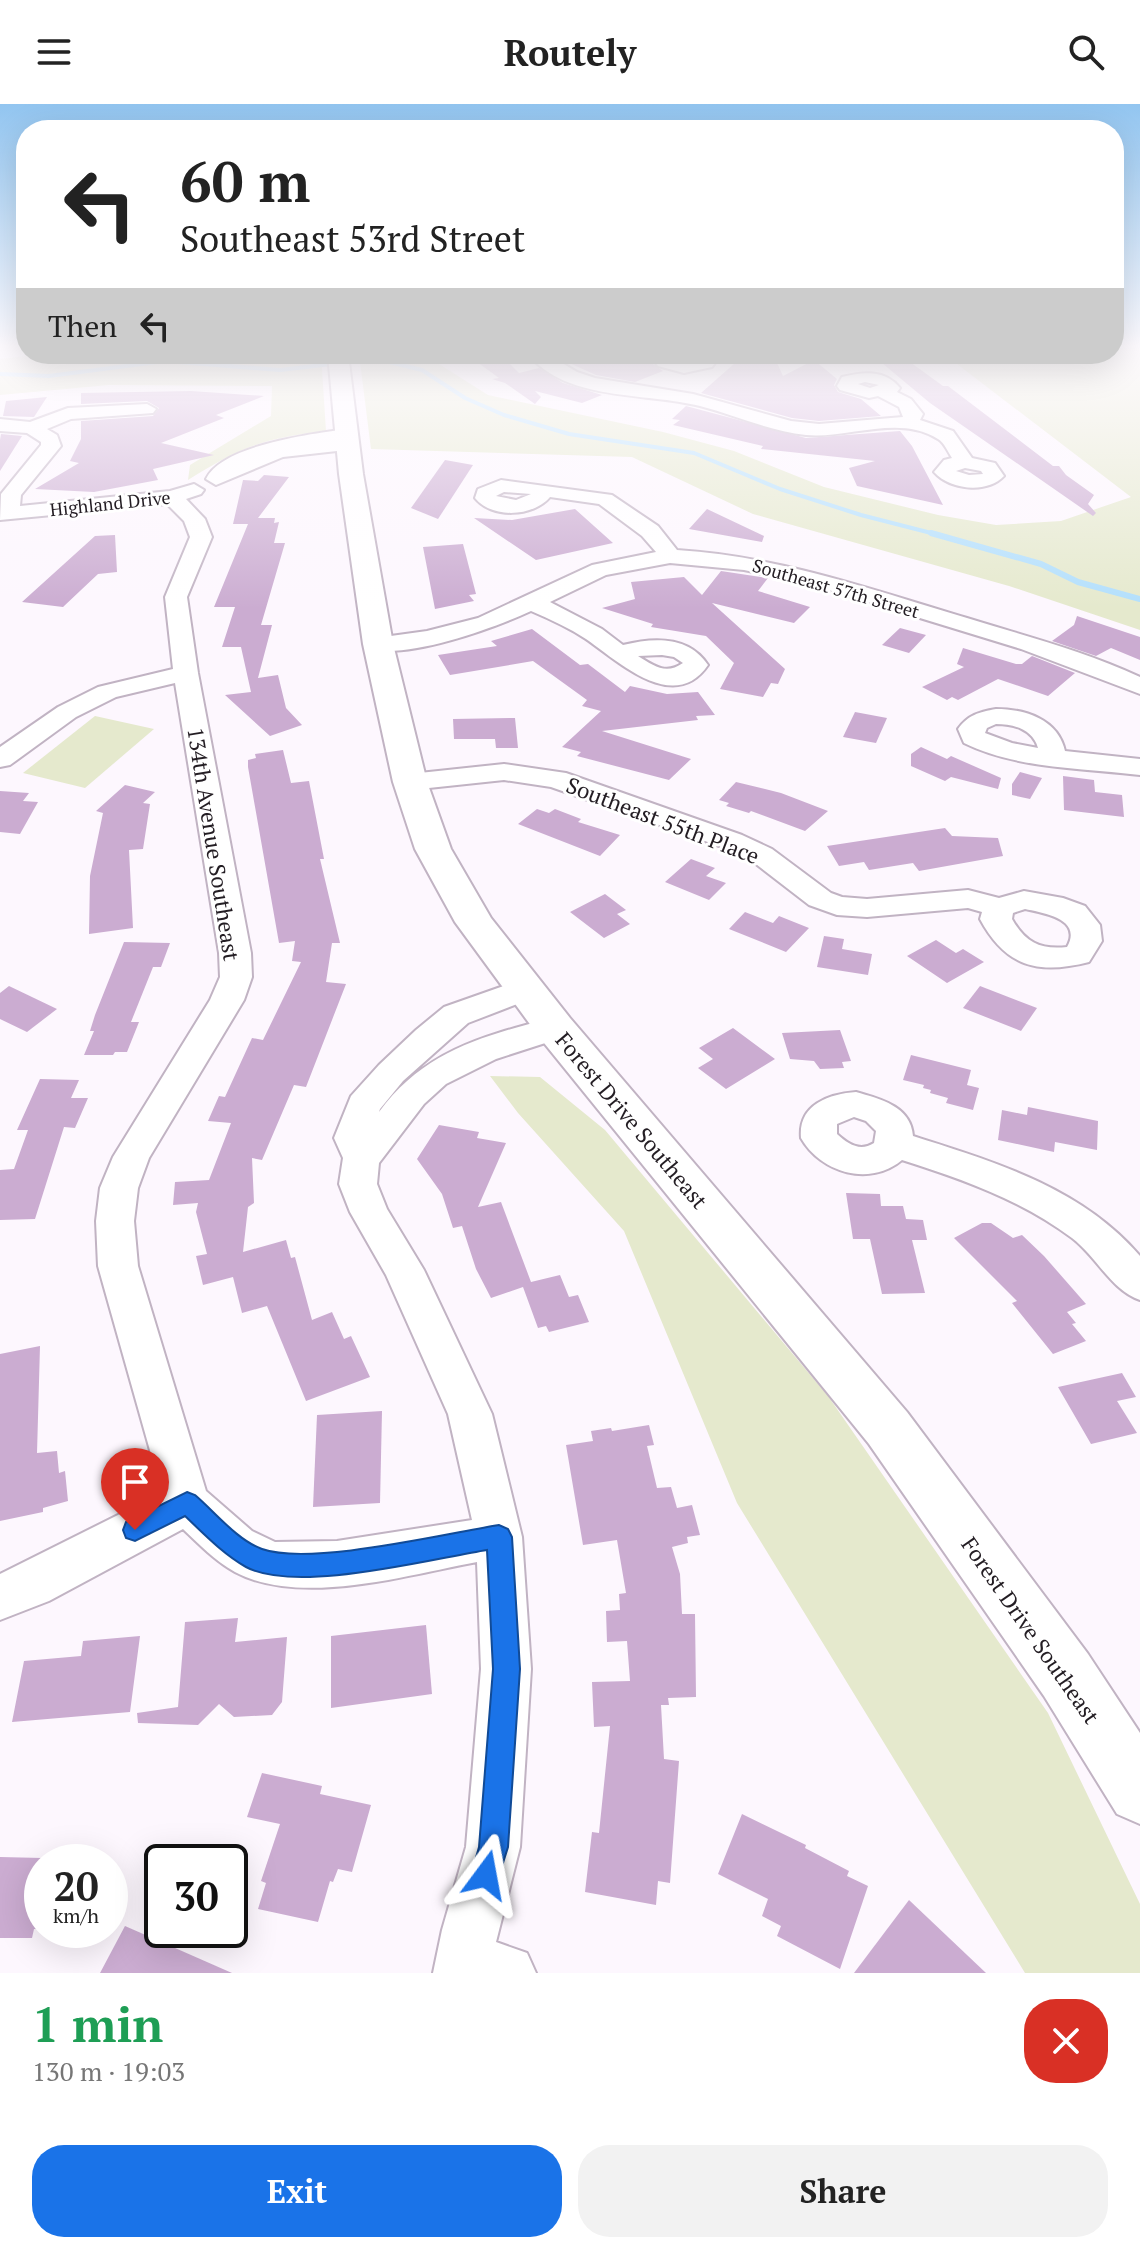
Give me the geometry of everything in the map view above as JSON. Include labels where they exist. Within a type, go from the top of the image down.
[{"type":"main road","name":"Forest Drive Southeast","points":[[346,434],[378,644],[410,782],[433,849],[474,922],[540,1008],[888,1428],[1066,1675],[1140,1791]]},
{"type":"street","points":[[5,514],[11,494],[51,446],[50,439],[42,434]]},
{"type":"street","points":[[944,434],[965,462]]},
{"type":"street","name":"Highland Drive","points":[[5,514],[172,497],[216,479],[218,474],[238,460],[261,449],[347,440]]},
{"type":"street","points":[[544,492],[591,496],[616,505],[650,531],[670,556]]},
{"type":"street","name":"134th Avenue Southeast","points":[[172,497],[194,519],[201,537],[176,597],[186,673],[235,953],[236,977],[227,1000],[131,1157],[119,1188],[115,1221],[118,1266],[187,1503]]},
{"type":"street","name":"Southeast 57th Street","points":[[378,644],[459,631],[533,603],[600,570],[670,556],[725,559],[777,569],[1081,661],[1140,686]]},
{"type":"street","points":[[533,603],[578,625],[620,653]]},
{"type":"street","points":[[0,759],[67,712],[107,692],[186,673]]},
{"type":"street","points":[[1052,756],[1140,767]]},
{"type":"street","name":"Southeast 55th Place","points":[[410,782],[504,772],[556,779],[732,841],[762,855],[820,899],[837,906],[867,908],[968,899],[999,907]]},
{"type":"street","points":[[361,1158],[379,1142],[398,1112],[421,1086],[540,1008]]},
{"type":"street","points":[[478,1970],[493,1847],[506,1669],[499,1537],[470,1414],[404,1270],[369,1212],[358,1184],[361,1158],[352,1138],[364,1105],[391,1073],[456,1015],[540,1008]]},
{"type":"street","points":[[895,1144],[984,1171],[1027,1189],[1086,1227],[1108,1246],[1140,1284]]},
{"type":"street","points":[[0,1597],[32,1585],[187,1503],[228,1540],[256,1559],[290,1565],[325,1565],[499,1537]]},
{"type":"green space","points":[[241,434],[304,434],[253,446],[188,480],[190,465]]},
{"type":"green space","points":[[369,434],[671,434],[734,451],[824,487],[938,515],[996,525],[1061,521],[1131,497],[1049,434],[1140,434],[1140,630],[1009,586],[753,514],[632,457],[371,449]]},
{"type":"green space","points":[[95,716],[154,729],[85,788],[23,773]]},
{"type":"green space","points":[[490,1076],[540,1077],[605,1130],[828,1396],[1048,1713],[1140,1904],[1140,1973],[1025,1973],[737,1503],[624,1231],[518,1113]]},
{"type":"building","points":[[1,434],[22,436],[0,471]]},
{"type":"building","points":[[81,434],[183,434],[161,443],[214,455],[153,469],[158,480],[94,492],[35,489],[79,463],[70,461]]},
{"type":"building","points":[[713,434],[792,434],[806,438],[903,434],[943,505],[857,486],[849,468],[875,461],[761,449],[763,446]]},
{"type":"building","points":[[975,434],[1011,434],[1053,466],[1059,466],[1066,475],[1094,495],[1088,504],[1096,513],[1093,516]]},
{"type":"building","points":[[445,460],[473,465],[438,519],[411,508]]},
{"type":"building","points":[[264,475],[289,477],[258,518],[275,518],[274,523],[279,522],[274,543],[285,543],[261,625],[272,625],[258,678],[278,675],[286,708],[302,725],[270,736],[225,695],[251,692],[241,647],[222,647],[235,607],[214,607],[248,524],[233,524],[243,480],[258,481]]},
{"type":"building","points":[[575,509],[613,543],[536,560],[474,518],[512,520]]},
{"type":"building","points":[[707,509],[764,536],[762,542],[689,529]]},
{"type":"building","points":[[115,535],[117,572],[98,574],[63,607],[22,602],[95,536]]},
{"type":"building","points":[[463,544],[476,594],[469,595],[474,601],[435,609],[423,547]]},
{"type":"building","points":[[721,571],[768,578],[758,591],[810,607],[794,623],[712,603],[785,669],[778,684],[771,683],[763,697],[720,689],[734,663],[706,636],[651,627],[653,624],[602,608],[635,599],[631,582],[684,577],[702,595]]},
{"type":"building","points":[[1077,616],[1140,637],[1140,660],[1111,648],[1096,656],[1052,641],[1074,625]]},
{"type":"building","points":[[900,628],[926,635],[909,653],[882,645]]},
{"type":"building","points":[[532,629],[580,665],[588,664],[625,692],[630,686],[667,694],[698,692],[715,715],[696,716],[698,720],[602,731],[691,759],[669,780],[577,756],[581,752],[562,747],[601,711],[582,706],[587,700],[533,661],[450,675],[438,655],[497,646],[491,641]]},
{"type":"building","points":[[963,648],[1016,664],[1022,664],[1032,656],[1075,673],[1048,696],[998,679],[958,700],[952,697],[947,700],[922,687],[964,667],[957,664]]},
{"type":"building","points":[[855,712],[887,718],[876,743],[843,737]]},
{"type":"building","points":[[515,718],[518,748],[496,748],[495,739],[454,739],[453,719]]},
{"type":"building","points":[[921,747],[947,759],[951,756],[1001,778],[998,789],[951,777],[945,781],[911,766],[911,754]]},
{"type":"building","points":[[283,750],[291,783],[309,781],[324,859],[320,859],[340,943],[332,943],[326,982],[346,984],[306,1087],[294,1085],[262,1160],[252,1158],[254,1203],[248,1207],[243,1252],[286,1240],[291,1258],[295,1257],[312,1320],[332,1312],[344,1339],[351,1336],[370,1377],[306,1401],[267,1306],[242,1313],[233,1277],[203,1285],[196,1256],[207,1254],[196,1212],[198,1203],[173,1205],[175,1182],[209,1180],[231,1123],[208,1121],[219,1096],[225,1097],[252,1038],[263,1040],[301,962],[292,961],[295,941],[279,943],[248,767],[248,760],[256,758],[255,754]]},
{"type":"building","points":[[1020,772],[1042,778],[1030,799],[1012,795],[1012,784]]},
{"type":"building","points":[[1063,776],[1094,780],[1095,792],[1122,795],[1124,817],[1064,810]]},
{"type":"building","points":[[736,782],[781,793],[828,811],[805,831],[751,811],[726,806],[729,803],[719,800]]},
{"type":"building","points":[[125,785],[155,792],[143,803],[150,804],[143,849],[129,850],[133,928],[89,934],[90,876],[103,813],[96,811]]},
{"type":"building","points":[[0,791],[29,793],[23,801],[38,802],[20,834],[0,832]]},
{"type":"building","points":[[537,809],[549,813],[555,809],[581,819],[578,822],[620,835],[600,856],[518,824]]},
{"type":"building","points":[[945,828],[952,836],[998,838],[1003,856],[919,871],[913,863],[869,870],[864,862],[839,866],[827,846]]},
{"type":"building","points":[[691,859],[715,868],[706,876],[726,883],[709,900],[665,882]]},
{"type":"building","points":[[605,894],[626,910],[617,914],[630,924],[604,938],[570,912]]},
{"type":"building","points":[[745,912],[773,923],[779,916],[809,928],[786,952],[729,929]]},
{"type":"building","points":[[824,936],[844,939],[842,949],[872,954],[868,975],[817,967]]},
{"type":"building","points":[[936,940],[956,953],[963,949],[984,962],[947,983],[907,956]]},
{"type":"building","points":[[124,942],[170,943],[161,967],[153,967],[131,1022],[139,1022],[127,1052],[84,1055],[94,1031],[90,1031],[95,1015]]},
{"type":"building","points":[[9,986],[57,1009],[27,1032],[0,1019],[0,993]]},
{"type":"building","points":[[980,986],[1037,1008],[1021,1031],[963,1008]]},
{"type":"building","points":[[733,1028],[775,1059],[726,1089],[698,1068],[713,1059],[699,1048]]},
{"type":"building","points":[[840,1030],[851,1061],[842,1062],[844,1068],[820,1069],[814,1061],[790,1059],[782,1033]]},
{"type":"building","points":[[911,1055],[971,1070],[967,1085],[979,1088],[973,1110],[946,1103],[948,1098],[930,1093],[931,1090],[923,1088],[924,1085],[903,1080]]},
{"type":"building","points":[[40,1079],[79,1080],[71,1098],[88,1098],[75,1128],[64,1127],[35,1219],[0,1220],[0,1170],[14,1169],[28,1130],[17,1130]]},
{"type":"building","points":[[1028,1107],[1098,1121],[1097,1150],[1055,1142],[1054,1152],[998,1140],[1002,1110],[1027,1115]]},
{"type":"building","points":[[439,1125],[479,1132],[477,1138],[506,1143],[478,1207],[501,1202],[531,1282],[560,1275],[569,1297],[578,1295],[589,1322],[549,1332],[546,1326],[538,1328],[523,1287],[491,1298],[476,1269],[462,1226],[453,1228],[442,1194],[417,1159]]},
{"type":"building","points":[[846,1193],[880,1194],[881,1206],[903,1206],[906,1219],[923,1220],[927,1240],[912,1240],[925,1293],[882,1294],[870,1239],[853,1239]]},
{"type":"building","points":[[982,1223],[991,1223],[1013,1238],[1022,1235],[1044,1256],[1086,1304],[1067,1312],[1086,1341],[1053,1354],[1012,1303],[1017,1301],[954,1238]]},
{"type":"building","points":[[40,1346],[37,1453],[57,1451],[59,1473],[65,1471],[68,1501],[43,1508],[43,1512],[0,1521],[0,1354]]},
{"type":"building","points":[[1122,1373],[1136,1397],[1117,1401],[1137,1433],[1091,1444],[1058,1387]]},
{"type":"building","points":[[382,1411],[380,1503],[313,1507],[317,1415]]},
{"type":"building","points":[[649,1425],[654,1445],[647,1446],[657,1488],[671,1487],[677,1508],[692,1505],[700,1535],[687,1537],[688,1543],[672,1547],[680,1574],[682,1614],[695,1614],[696,1697],[668,1698],[669,1705],[661,1705],[664,1759],[679,1761],[670,1883],[658,1881],[656,1905],[585,1892],[592,1832],[599,1833],[610,1726],[594,1727],[592,1682],[630,1681],[627,1641],[607,1642],[606,1611],[620,1610],[619,1594],[626,1593],[617,1540],[583,1545],[566,1445],[593,1441],[591,1431]]},
{"type":"building","points":[[238,1618],[235,1642],[287,1637],[282,1702],[272,1715],[234,1717],[219,1704],[198,1725],[138,1723],[137,1713],[178,1707],[185,1622]]},
{"type":"building","points":[[426,1625],[432,1694],[331,1708],[331,1636]]},
{"type":"building","points":[[140,1636],[130,1712],[12,1722],[24,1661],[81,1656],[83,1641]]},
{"type":"building","points":[[262,1773],[322,1786],[320,1794],[371,1805],[352,1872],[338,1869],[333,1882],[330,1881],[318,1922],[258,1909],[266,1883],[261,1881],[280,1824],[247,1817]]},
{"type":"building","points":[[742,1814],[806,1845],[805,1848],[849,1871],[847,1876],[868,1886],[840,1969],[777,1936],[781,1926],[762,1916],[768,1899],[718,1874]]},
{"type":"building","points":[[0,1857],[24,1858],[24,1938],[0,1938]]},
{"type":"building","points":[[909,1900],[986,1973],[854,1973]]},
{"type":"building","points":[[128,1927],[144,1934],[144,1948],[175,1948],[232,1973],[100,1973],[113,1948],[128,1948]]},
{"type":"waterway","points":[[570,434],[694,453],[780,489],[861,515],[939,535]]},
{"type":"waterway","points":[[931,533],[1041,564],[1078,582],[1140,599]]},
{"type":"route","points":[[135,1530],[187,1503],[228,1540],[256,1559],[290,1565],[325,1565],[499,1537],[506,1669],[493,1847],[486,1875]]}]
